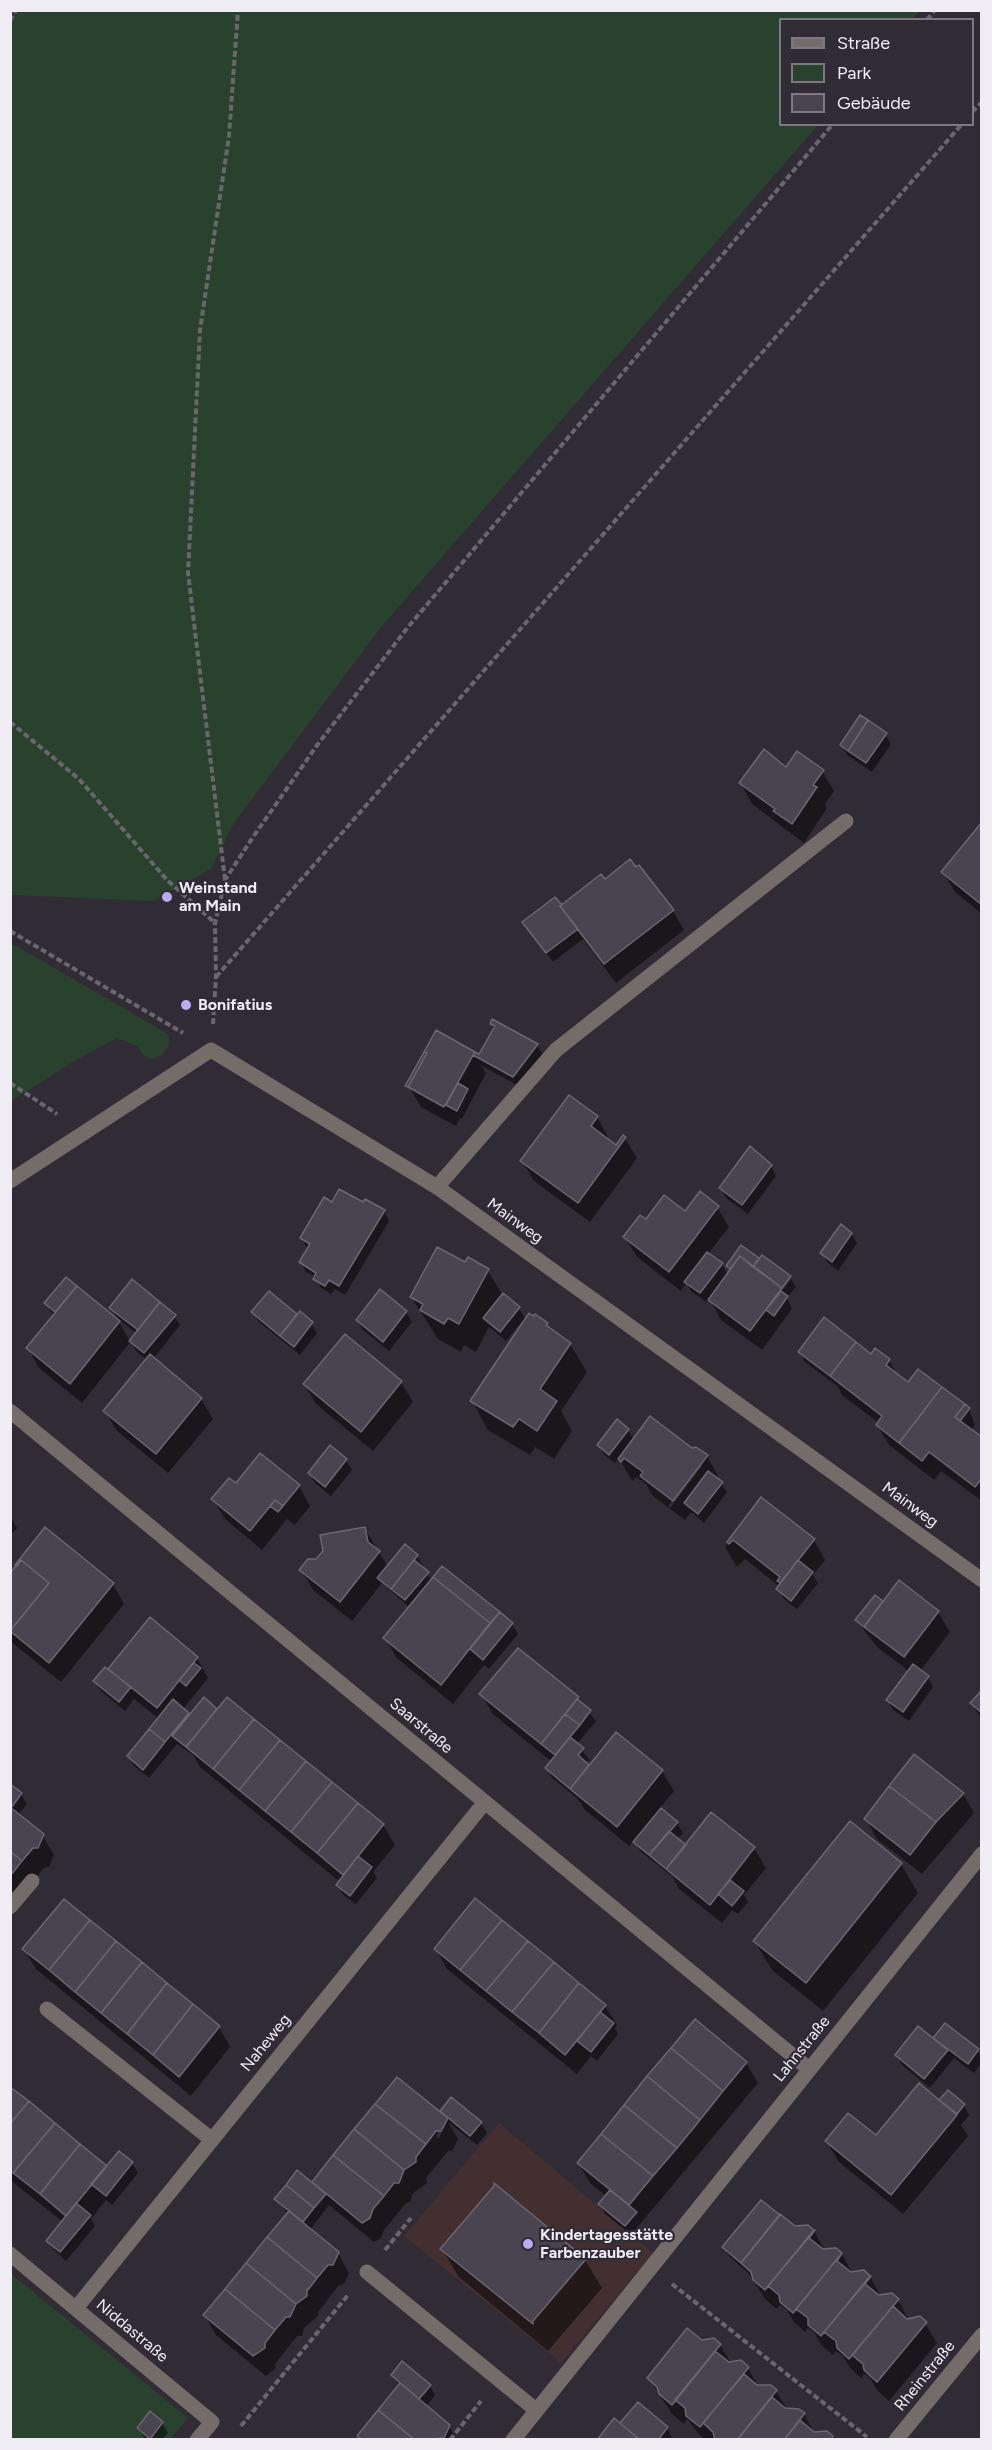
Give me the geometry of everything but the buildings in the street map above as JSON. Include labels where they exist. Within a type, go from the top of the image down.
[{"type":"street","points":[[437,1187],[556,1050],[846,822]]},
{"type":"street","points":[[10,1181],[211,1050]]},
{"type":"street","name":"Mainweg","points":[[211,1050],[437,1187],[981,1580]]},
{"type":"street","name":"Saarstraße","points":[[10,1411],[809,2069]]},
{"type":"street","name":"Naheweg","points":[[76,2307],[485,1802]]},
{"type":"street","name":"Lahnstraße","points":[[513,2439],[981,1854]]},
{"type":"street","points":[[10,1907],[32,1881]]},
{"type":"street","points":[[47,2009],[211,2139]]},
{"type":"street","name":"Niddastraße","points":[[10,2253],[212,2422],[197,2439]]},
{"type":"street","points":[[367,2272],[536,2410]]},
{"type":"street","name":"Rheinstraße","points":[[896,2439],[981,2334]]},
{"type":"path","points":[[10,21],[16,10]]},
{"type":"path","points":[[225,880],[188,573],[200,330],[229,136],[238,10]]},
{"type":"path","points":[[10,931],[211,1050],[216,977],[214,923],[225,880],[312,754],[408,627],[831,126]]},
{"type":"path","points":[[216,977],[960,126]]},
{"type":"path","points":[[10,722],[79,779],[168,881],[214,923]]},
{"type":"path","points":[[10,1083],[85,1132]]},
{"type":"path","points":[[237,2431],[411,2218]]},
{"type":"path","points":[[651,2267],[870,2439]]},
{"type":"path","points":[[450,2439],[498,2380]]},
{"type":"shaded area","name":"Kindertagesstätte Farbenzauber","points":[[499,2123],[653,2253],[561,2363],[404,2236]]},
{"type":"green space","points":[[11,10],[920,10],[913,18],[779,18],[779,126],[817,126],[382,626],[234,823],[211,869],[154,901],[11,895]]},
{"type":"green space","points":[[11,943],[168,1034],[170,1042],[168,1047],[161,1056],[150,1059],[143,1055],[137,1046],[117,1038],[79,1058],[11,1101]]},
{"type":"green space","points":[[10,2273],[188,2418],[170,2439],[11,2439]]},
{"type":"place","name":"Weinstand am Main","points":[[167,897]]},
{"type":"place","name":"Bonifatius","points":[[186,1005]]},
{"type":"place","name":"Kindertagesstätte Farbenzauber","points":[[528,2244]]}]
